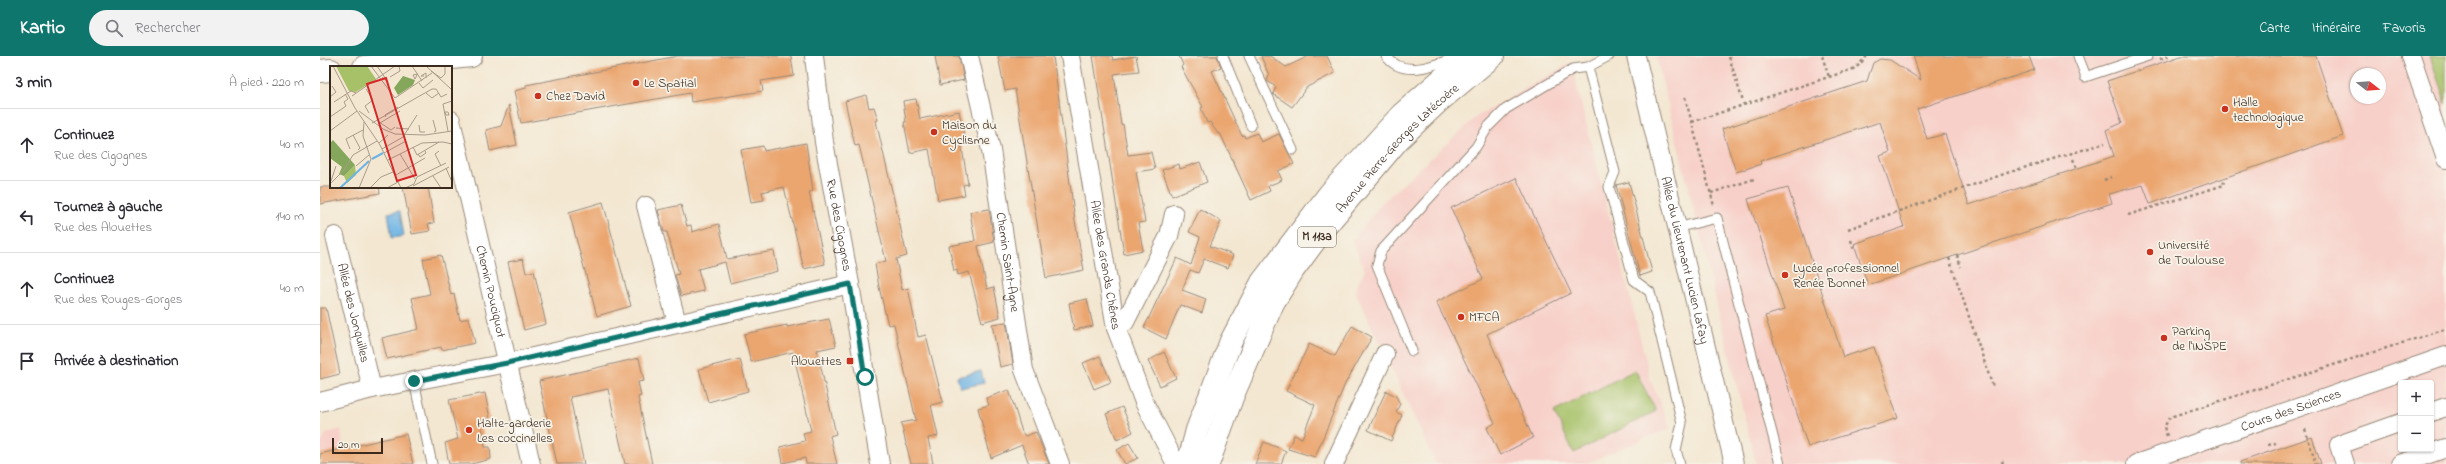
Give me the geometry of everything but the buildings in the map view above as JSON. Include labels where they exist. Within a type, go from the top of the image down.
[{"type":"main road","points":[[389,66],[440,64],[471,56]]},
{"type":"main road","name":"Avenue Pierre-Georges Latécoère","points":[[1188,464],[1197,430],[1231,340],[1262,282],[1330,193],[1402,114],[1468,56]]},
{"type":"main road","name":"Avenue Pierre-Georges Latécoère","points":[[1208,464],[1233,394],[1273,303],[1294,269],[1325,227],[1399,139],[1438,102],[1494,56]]},
{"type":"main road","points":[[320,71],[330,70]]},
{"type":"street","name":"Rue des Cigognes","points":[[814,56],[824,142],[850,284],[880,464]]},
{"type":"street","name":"Chemin Saint-Agne","points":[[969,56],[991,150],[1024,370],[1060,464]]},
{"type":"street","name":"Allée des Grands Chênes","points":[[1070,56],[1116,328],[1144,402],[1176,464]]},
{"type":"street","name":"Allée du Lieutenant Lucien Lafay","points":[[1636,56],[1676,228],[1734,464]]},
{"type":"street","points":[[2411,56],[2446,159]]},
{"type":"street","name":"Chemin Pouciquot","points":[[452,124],[531,464]]},
{"type":"street","points":[[646,206],[677,323]]},
{"type":"street","points":[[1116,328],[1125,322],[1129,315],[1169,236],[1174,214]]},
{"type":"street","name":"Allée des Jonquilles","points":[[335,236],[372,389]]},
{"type":"street","points":[[320,402],[372,389],[507,363],[850,284]]},
{"type":"street","points":[[1334,464],[1385,354]]},
{"type":"street","name":"Cours des Sciences","points":[[2136,464],[2446,356]]},
{"type":"street","points":[[2434,411],[2446,407]]},
{"type":"street","points":[[2345,464],[2339,445],[2398,424]]},
{"type":"street","points":[[2400,464],[2446,448]]},
{"type":"lane","points":[[1223,56],[1251,126]]},
{"type":"lane","points":[[1249,56],[1293,150]]},
{"type":"lane","points":[[1386,56],[1390,61],[1403,67],[1417,68],[1430,67],[1457,56]]},
{"type":"lane","points":[[1412,351],[1377,265],[1381,251],[1476,147],[1488,127],[1506,109],[1574,69],[1588,67],[1609,56]]},
{"type":"lane","points":[[2078,56],[2085,75],[2148,56]]},
{"type":"lane","points":[[1588,67],[1615,172],[1609,188],[1634,280],[1650,292],[1682,422],[1676,450],[1680,464]]},
{"type":"lane","points":[[1676,228],[1717,218],[1780,464]]},
{"type":"lane","points":[[414,381],[432,464]]},
{"type":"path","points":[[1822,56],[1829,77]]},
{"type":"path","points":[[1692,122],[1856,68],[1868,56]]},
{"type":"path","points":[[1729,57],[1744,105]]},
{"type":"path","points":[[1685,97],[1717,218]]},
{"type":"path","points":[[1848,229],[2007,173],[2105,143]]},
{"type":"path","points":[[2073,159],[2077,168]]},
{"type":"path","points":[[2104,180],[2111,177]]},
{"type":"path","points":[[2128,215],[2224,185],[2223,178]]},
{"type":"path","points":[[1711,193],[1754,179]]},
{"type":"path","points":[[1851,240],[1854,250]]},
{"type":"path","points":[[1957,255],[1961,267]]},
{"type":"path","points":[[1949,258],[1993,387]]},
{"type":"path","points":[[2167,437],[2164,427],[2170,417],[2446,329]]},
{"type":"path","points":[[2305,429],[2316,464]]},
{"type":"path","points":[[2268,445],[2276,443]]},
{"type":"shaded area","name":"Université de Toulouse","points":[[1656,56],[2446,56],[2446,464],[1756,464]]},
{"type":"shaded area","points":[[1571,63],[1651,381],[1670,428],[1584,464],[1436,464],[1356,293],[1358,283],[1365,270],[1352,241],[1381,204],[1476,117]]},
{"type":"shaded area","points":[[341,429],[343,449],[406,434],[413,464],[320,464],[320,442],[323,441],[325,434]]},
{"type":"green space","points":[[2430,56],[2446,56],[2446,104]]},
{"type":"green space","points":[[1635,370],[1656,411],[1574,453],[1554,412]]},
{"type":"water","points":[[400,211],[404,236],[392,238],[388,213]]},
{"type":"water","points":[[981,371],[984,383],[960,388],[957,377]]},
{"type":"place","name":"Le Spatial","points":[[636,83]]},
{"type":"place","name":"Chez David","points":[[538,96]]},
{"type":"place","name":"Halle technologique","points":[[2225,109]]},
{"type":"place","name":"Maison du Cyclisme","points":[[934,132]]},
{"type":"place","name":"Université de Toulouse","points":[[2150,252]]},
{"type":"place","name":"Lycée professionnel Renée Bonnet","points":[[1785,275]]},
{"type":"place","name":"MFCA","points":[[1461,317]]},
{"type":"place","name":"Parking de l'INSPE","points":[[2164,338]]},
{"type":"place","name":"Alouettes","points":[[850,361]]},
{"type":"place","name":"Halte-garderie Les coccinelles","points":[[469,430]]},
{"type":"route","points":[[414,381],[507,363],[850,284],[865,377]]}]
